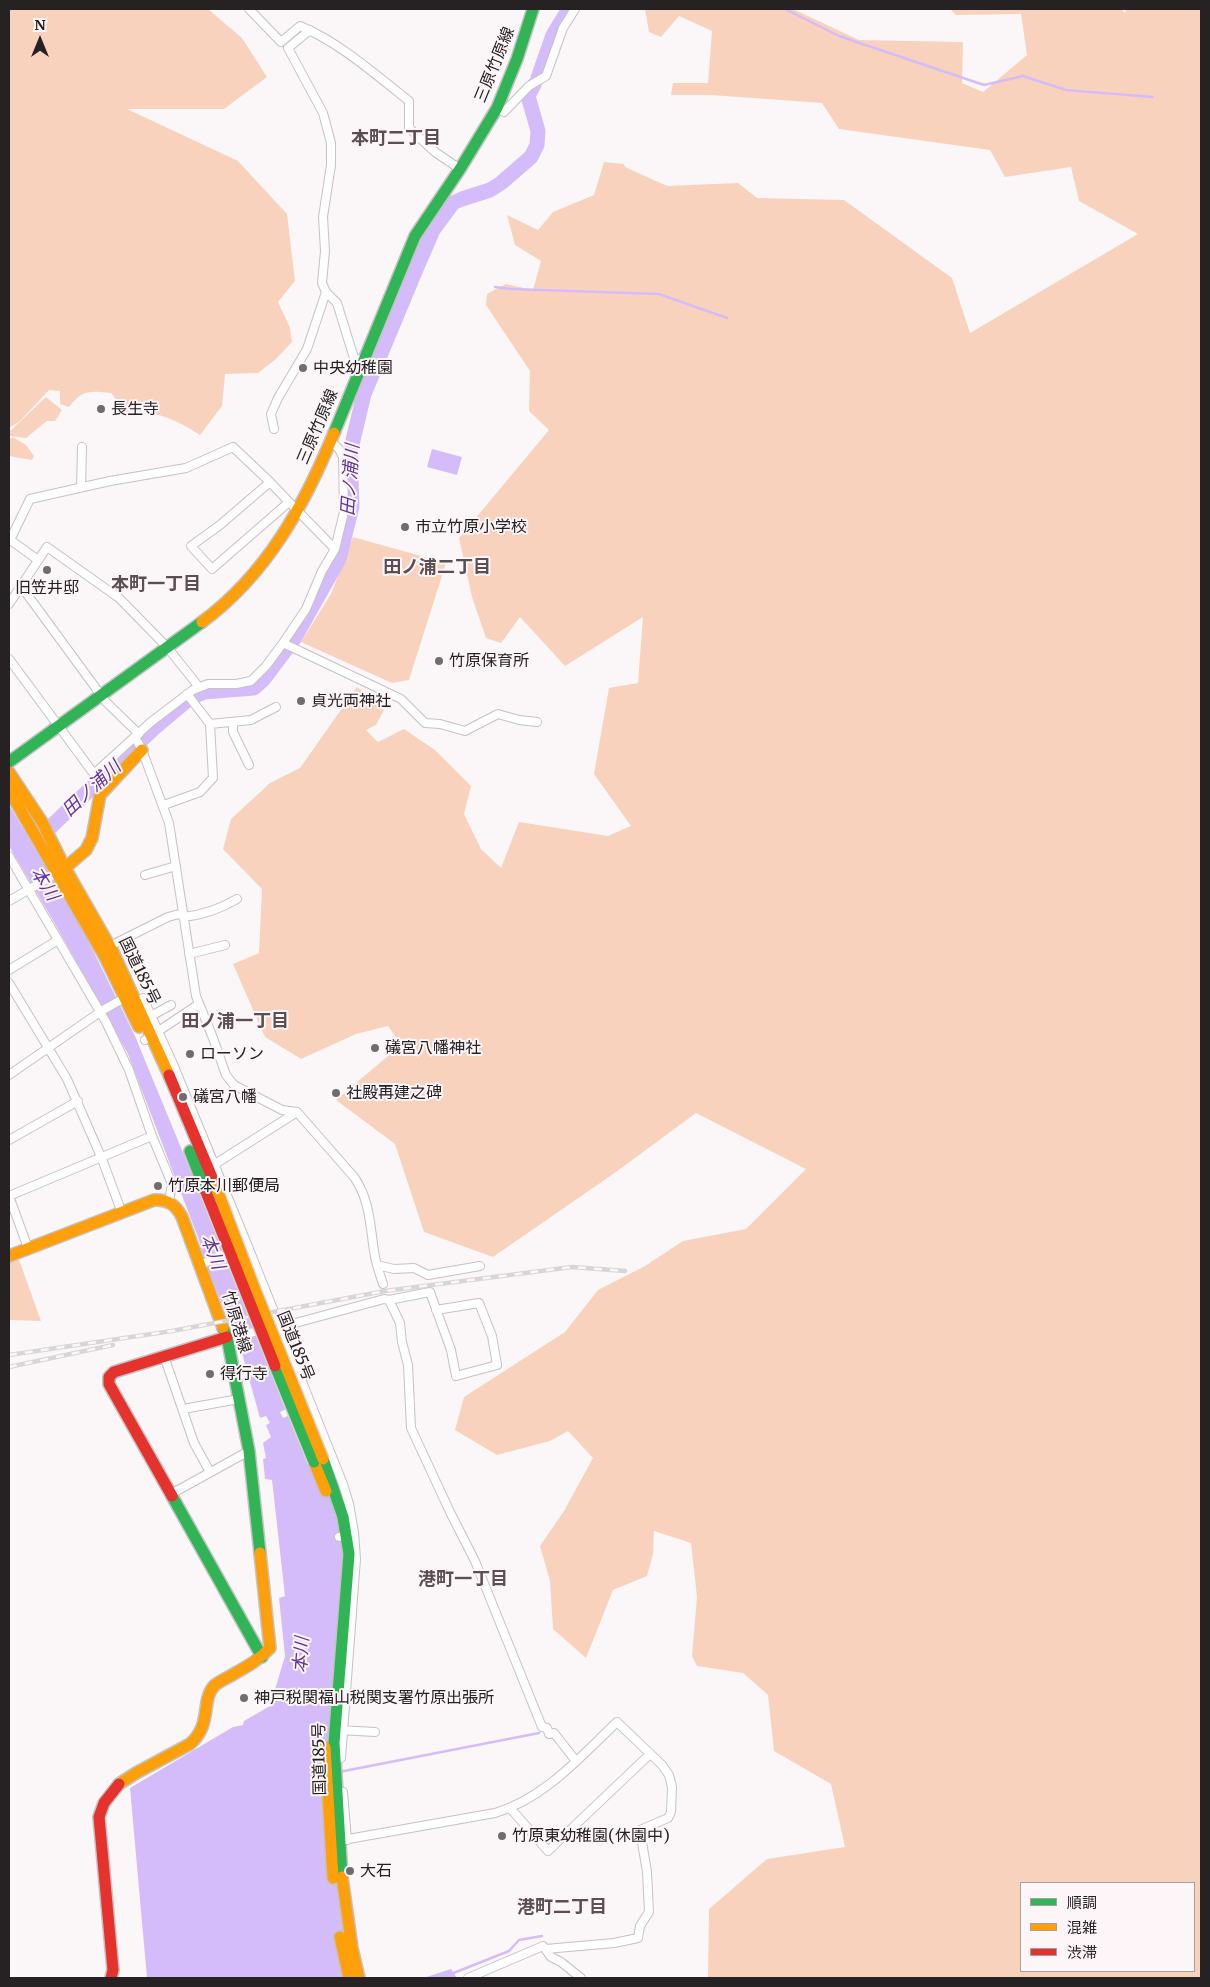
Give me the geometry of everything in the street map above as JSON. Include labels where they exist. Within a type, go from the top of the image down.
[{"type":"main road","name":"三原竹原線","points":[[9,762],[211,615],[261,567],[298,511],[331,441],[415,236],[460,169],[496,108],[517,59],[533,9]]},
{"type":"main road","points":[[57,872],[86,850],[92,838],[100,795],[142,749]]},
{"type":"main road","name":"国道185号","points":[[9,772],[45,842],[57,872],[152,1035],[212,1167],[211,1190]]},
{"type":"main road","name":"国道185号","points":[[9,790],[36,825]]},
{"type":"main road","name":"国道185号","points":[[57,872],[110,946],[130,997]]},
{"type":"main road","name":"国道185号","points":[[152,1035],[159,1070],[337,1494],[348,1534],[348,1581],[335,1779],[350,1978]]},
{"type":"main road","points":[[9,1256],[154,1200],[169,1201]]},
{"type":"main road","name":"竹原港線","points":[[169,1201],[178,1209],[182,1217],[203,1264],[231,1337],[239,1399],[249,1451],[270,1639],[270,1648],[262,1657]]},
{"type":"main road","points":[[111,1978],[113,1970],[99,1817],[101,1804],[108,1794],[124,1780],[190,1743],[200,1735],[205,1725],[208,1700],[215,1685],[262,1657],[109,1384],[109,1378],[114,1372],[231,1337]]},
{"type":"main road","name":"国道185号","points":[[340,1841],[325,1745],[339,1580],[348,1534]]},
{"type":"main road","name":"国道185号","points":[[350,1964],[360,1978]]},
{"type":"street","points":[[249,9],[281,42],[300,26],[310,30],[359,61],[409,101],[409,128],[435,152],[460,169]]},
{"type":"street","points":[[496,108],[504,112],[529,86],[546,76],[563,28],[575,9]]},
{"type":"street","points":[[310,30],[288,48],[323,113],[330,143],[331,165],[323,217],[325,251],[322,283],[326,292],[337,303],[354,358],[364,361]]},
{"type":"street","points":[[274,428],[271,414],[278,398],[307,349],[326,292]]},
{"type":"street","points":[[9,659],[94,774],[137,737],[151,722],[187,694],[208,684],[236,684],[251,681],[287,645],[306,609],[322,571],[335,550],[344,512],[343,457],[339,449],[331,441]]},
{"type":"street","points":[[81,487],[82,447]]},
{"type":"street","points":[[38,560],[10,539],[30,499],[81,487],[186,468],[233,448],[270,482],[335,550]]},
{"type":"street","points":[[270,482],[220,526],[191,546],[212,569],[289,502]]},
{"type":"street","points":[[10,598],[21,586],[47,547],[119,598],[167,648],[200,687]]},
{"type":"street","points":[[21,586],[106,702],[137,737],[164,805],[169,823],[196,996],[226,1075],[234,1085],[282,1110],[297,1112],[361,1188],[368,1206],[377,1266],[383,1284]]},
{"type":"street","points":[[287,645],[401,699],[425,723],[440,724],[465,731],[498,714],[519,720],[537,722]]},
{"type":"street","points":[[164,805],[200,792],[212,778],[210,724],[187,694]]},
{"type":"street","points":[[210,724],[251,720],[276,707]]},
{"type":"street","points":[[233,722],[233,732],[249,765]]},
{"type":"street","points":[[9,856],[31,888],[58,940],[102,1012],[129,1070],[152,1136],[172,1184],[169,1201]]},
{"type":"street","points":[[145,875],[176,866]]},
{"type":"street","points":[[9,902],[57,872]]},
{"type":"street","points":[[110,946],[168,917],[196,916],[219,909],[237,899]]},
{"type":"street","points":[[9,970],[58,940]]},
{"type":"street","points":[[189,954],[225,945]]},
{"type":"street","points":[[9,983],[67,1079],[102,1159],[122,1213]]},
{"type":"street","points":[[9,1076],[102,1012],[130,997],[151,1016],[152,1035],[200,1004]]},
{"type":"street","points":[[151,1016],[171,1005]]},
{"type":"street","points":[[9,1140],[78,1102]]},
{"type":"street","points":[[297,1112],[212,1167],[343,1484],[349,1504],[348,1534]]},
{"type":"street","points":[[28,1248],[9,1196],[102,1159],[152,1136]]},
{"type":"street","points":[[203,1264],[245,1245]]},
{"type":"street","points":[[377,1266],[414,1268],[428,1275],[480,1266]]},
{"type":"street","points":[[231,1337],[279,1327],[384,1299],[389,1300],[430,1292],[436,1310],[450,1350],[456,1376],[497,1365],[492,1336],[479,1303],[436,1310]]},
{"type":"street","points":[[389,1300],[400,1323],[402,1342],[408,1365],[411,1428],[475,1561],[542,1727],[547,1728],[549,1734],[554,1733],[576,1761]]},
{"type":"street","points":[[164,1356],[184,1409],[194,1443],[210,1472]]},
{"type":"street","points":[[184,1409],[239,1399]]},
{"type":"street","points":[[171,1494],[249,1451]]},
{"type":"street","points":[[375,1732],[339,1730],[342,1776],[340,1841],[511,1809],[532,1798],[576,1761],[617,1722],[662,1766],[669,1775],[672,1787],[671,1812],[668,1818],[640,1830],[647,1872],[649,1912],[640,1926],[638,1938],[614,1943],[546,1949]]},
{"type":"street","points":[[511,1809],[548,1852],[650,1754]]},
{"type":"street","points":[[468,1978],[543,1946],[551,1957],[561,1962],[581,1978]]},
{"type":"shaded area","points":[[9,9],[208,9],[242,38],[267,77],[224,109],[127,109],[238,161],[287,214],[295,281],[278,302],[290,328],[292,342],[276,359],[258,373],[225,374],[222,406],[200,435],[182,424],[156,414],[126,412],[111,393],[87,392],[69,407],[60,404],[60,391],[49,390],[20,421],[9,428]]},
{"type":"shaded area","points":[[645,9],[793,9],[859,40],[963,42],[962,83],[983,92],[1027,55],[1021,14],[956,15],[950,9],[1121,9],[1125,13],[1126,9],[1201,9],[1201,1978],[708,1978],[709,1909],[767,1859],[845,1847],[831,1784],[774,1751],[768,1695],[743,1673],[697,1666],[692,1656],[697,1597],[691,1543],[654,1531],[653,1554],[647,1576],[613,1590],[586,1658],[553,1629],[550,1581],[540,1546],[564,1511],[593,1458],[568,1431],[550,1441],[497,1455],[455,1430],[464,1397],[565,1332],[598,1290],[645,1266],[683,1241],[746,1229],[806,1169],[696,1113],[616,1172],[493,1257],[424,1232],[395,1144],[336,1100],[401,1045],[388,1026],[356,1034],[301,1059],[265,1037],[233,964],[259,953],[262,889],[223,849],[231,819],[270,783],[300,768],[357,687],[384,710],[376,725],[366,730],[378,742],[404,729],[435,750],[471,786],[464,814],[481,849],[501,868],[519,822],[608,836],[631,826],[594,774],[609,688],[638,683],[643,617],[565,666],[520,617],[501,643],[486,638],[472,597],[459,538],[549,430],[529,411],[530,371],[486,305],[487,294],[506,284],[533,290],[541,261],[515,245],[507,215],[538,230],[553,212],[594,195],[604,162],[624,164],[625,167],[667,186],[738,183],[757,198],[844,200],[952,278],[970,333],[1138,234],[1079,201],[1071,167],[1005,177],[990,150],[839,129],[822,103],[711,95],[671,95],[673,83],[708,83],[712,31],[679,16],[661,37],[649,32]]},
{"type":"shaded area","points":[[46,397],[62,410],[55,421],[47,421],[26,438],[10,436],[9,432]]},
{"type":"shaded area","points":[[13,437],[26,445],[34,456],[32,460],[9,456],[9,439]]},
{"type":"shaded area","points":[[353,537],[446,563],[409,680],[392,683],[301,642],[331,594]]},
{"type":"shaded area","points":[[18,1257],[41,1321],[9,1320],[9,1261]]},
{"type":"water","points":[[432,449],[462,457],[457,475],[427,467]]},
{"type":"water","name":"本川","points":[[9,805],[82,928],[135,1036],[200,1194],[305,1400],[280,1412],[283,1418],[309,1407],[348,1514],[340,1713],[344,1978],[147,1978],[130,1788],[233,1727],[243,1725],[244,1721],[270,1706],[285,1656],[279,1598],[285,1596],[272,1480],[265,1479],[263,1459],[266,1458],[263,1443],[271,1437],[266,1425],[270,1423],[266,1416],[260,1418],[240,1346],[205,1263],[199,1240],[128,1054],[9,846]]},
{"type":"water","points":[[451,1969],[457,1978],[423,1978]]},
{"type":"waterway","name":"田ノ浦川","points":[[538,78],[553,35],[569,9]]},
{"type":"waterway","points":[[785,9],[839,36],[984,85],[1023,76],[1066,90],[1153,97]]},
{"type":"waterway","name":"田ノ浦川","points":[[38,839],[153,729],[190,698],[204,692],[254,688],[263,680],[294,639],[339,559],[352,507],[350,453],[364,394],[433,230],[453,203],[490,190],[531,157],[537,145],[538,131],[528,96],[534,85]]},
{"type":"waterway","points":[[495,287],[659,294],[727,318]]},
{"type":"waterway","points":[[339,1772],[539,1733]]},
{"type":"waterway","points":[[451,1974],[509,1951],[519,1940],[542,1936]]},
{"type":"railway","points":[[9,1355],[172,1331],[385,1291],[572,1267],[625,1271]]},
{"type":"railway","points":[[9,1367],[113,1345]]},
{"type":"traffic: fast","points":[[334,433],[415,236],[460,169],[497,108],[517,59],[533,9]]},
{"type":"traffic: fast","points":[[9,762],[202,622]]},
{"type":"traffic: fast","points":[[190,1151],[206,1192]]},
{"type":"traffic: fast","points":[[223,1328],[227,1337],[249,1451],[260,1553]]},
{"type":"traffic: fast","points":[[275,1366],[314,1462]]},
{"type":"traffic: fast","points":[[323,1459],[343,1517],[349,1554],[334,1743],[342,1877]]},
{"type":"traffic: fast","points":[[172,1496],[262,1657]]},
{"type":"traffic: slow","points":[[202,622],[246,582],[281,537],[310,487],[334,433]]},
{"type":"traffic: slow","points":[[65,868],[86,850],[92,838],[100,795],[142,750]]},
{"type":"traffic: slow","points":[[9,772],[42,822],[65,868],[113,952],[169,1075]]},
{"type":"traffic: slow","points":[[9,790],[105,957],[139,1027]]},
{"type":"traffic: slow","points":[[216,1187],[323,1459]]},
{"type":"traffic: slow","points":[[9,1256],[154,1200],[167,1202],[174,1206],[182,1217],[223,1328]]},
{"type":"traffic: slow","points":[[314,1462],[326,1491]]},
{"type":"traffic: slow","points":[[119,1784],[190,1744],[202,1728],[208,1698],[215,1685],[252,1663],[270,1648],[260,1553]]},
{"type":"traffic: slow","points":[[325,1747],[333,1878]]},
{"type":"traffic: slow","points":[[342,1877],[352,1948],[359,1978]]},
{"type":"traffic: slow","points":[[340,1937],[349,1978]]},
{"type":"traffic: jam","points":[[169,1075],[216,1187]]},
{"type":"traffic: jam","points":[[206,1192],[275,1366]]},
{"type":"traffic: jam","points":[[172,1496],[109,1384],[109,1377],[114,1372],[227,1337]]},
{"type":"traffic: jam","points":[[111,1978],[113,1970],[99,1817],[104,1803],[119,1784]]},
{"type":"place","name":"中央幼稚園","points":[[303,368]]},
{"type":"place","name":"長生寺","points":[[101,409]]},
{"type":"place","name":"市立竹原小学校","points":[[405,527]]},
{"type":"place","name":"旧笠井邸","points":[[47,570]]},
{"type":"place","name":"竹原保育所","points":[[439,661]]},
{"type":"place","name":"貞光両神社","points":[[301,701]]},
{"type":"place","name":"礒宮八幡神社","points":[[375,1048]]},
{"type":"place","name":"ローソン","points":[[190,1054]]},
{"type":"place","name":"社殿再建之碑","points":[[336,1093]]},
{"type":"place","name":"礒宮八幡","points":[[183,1097]]},
{"type":"place","name":"竹原本川郵便局","points":[[158,1186]]},
{"type":"place","name":"得行寺","points":[[210,1374]]},
{"type":"place","name":"神戸税関福山税関支署竹原出張所","points":[[244,1698]]},
{"type":"place","name":"竹原東幼稚園(休園中)","points":[[502,1836]]},
{"type":"place","name":"大石","points":[[350,1871]]},
{"type":"district","name":"本町二丁目","points":[[396,139]]},
{"type":"district","name":"田ノ浦二丁目","points":[[437,568]]},
{"type":"district","name":"本町一丁目","points":[[156,585]]},
{"type":"district","name":"田ノ浦一丁目","points":[[235,1022]]},
{"type":"district","name":"港町一丁目","points":[[463,1580]]},
{"type":"district","name":"港町二丁目","points":[[562,1908]]}]
